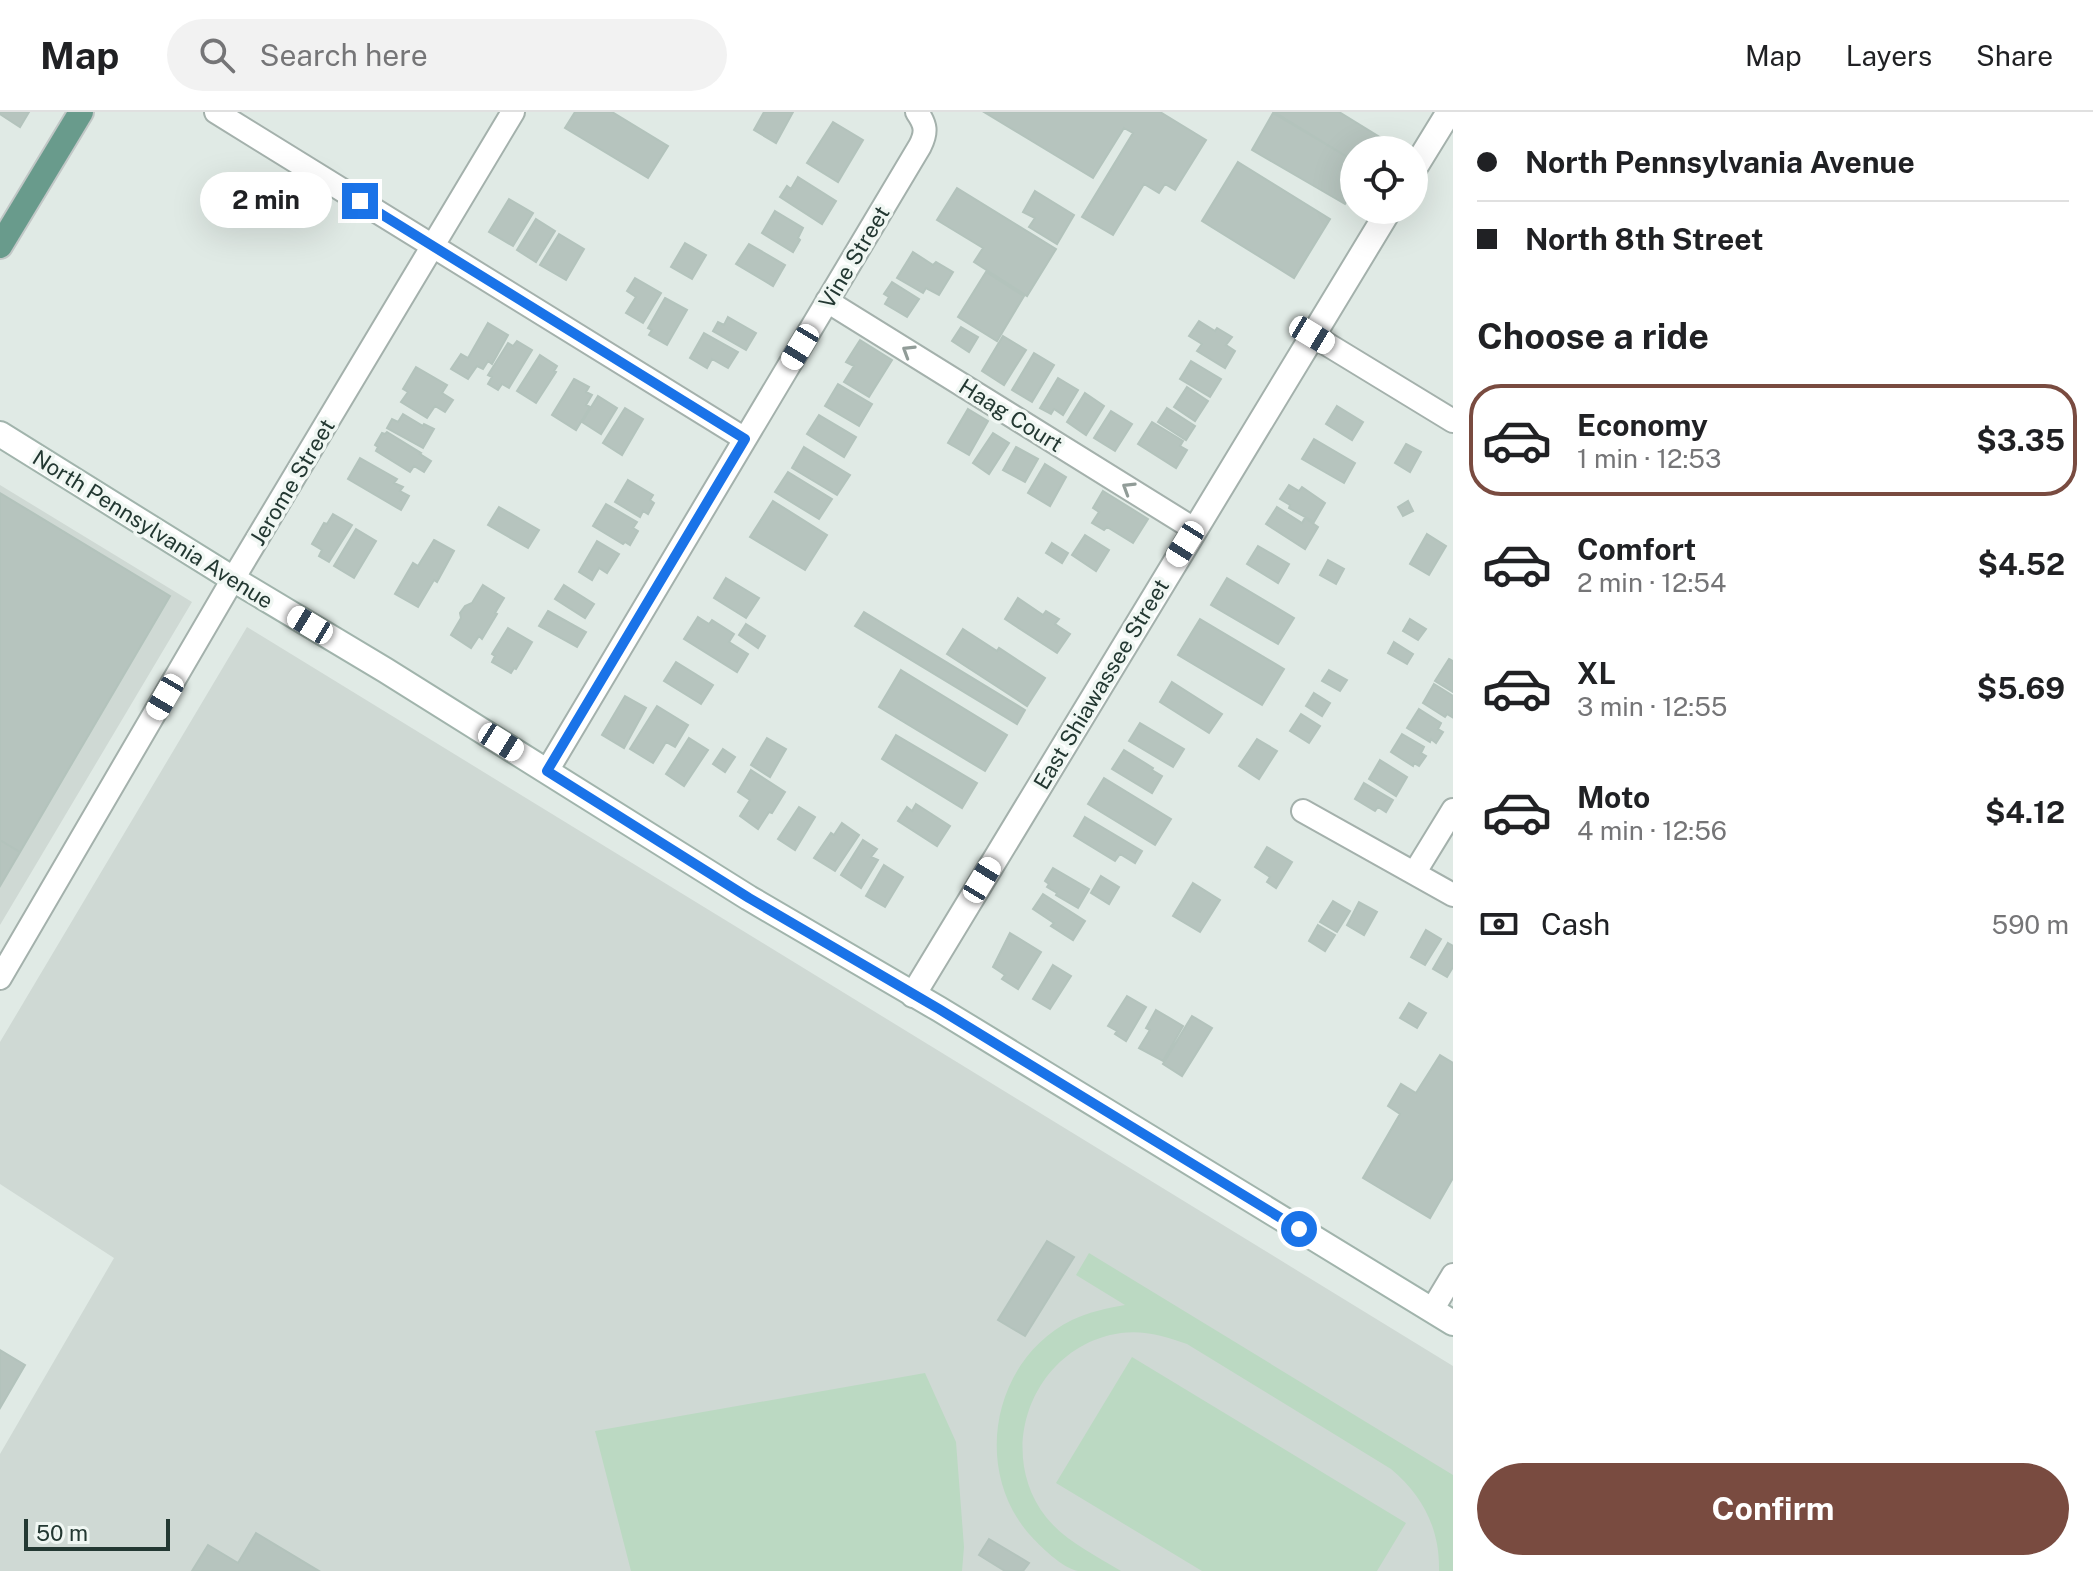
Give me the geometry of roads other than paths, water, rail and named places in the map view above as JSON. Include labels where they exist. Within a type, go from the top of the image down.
[{"type":"main road","points":[[0,246],[81,112]]},
{"type":"main road","points":[[1428,146],[1449,112]]},
{"type":"main road","name":"East Shiawassee Street","points":[[913,995],[1380,224]]},
{"type":"main road","name":"North Pennsylvania Avenue","points":[[0,434],[749,898],[1453,1323]]},
{"type":"street","points":[[216,112],[745,439]]},
{"type":"street","name":"Jerome Street","points":[[0,978],[233,579],[513,112]]},
{"type":"street","name":"Vine Street","points":[[547,771],[920,146],[926,134],[917,112]]},
{"type":"street","name":"Haag Court","points":[[827,301],[1194,529]]},
{"type":"street","points":[[1312,335],[1453,421]]},
{"type":"street","points":[[1415,872],[1453,810]]},
{"type":"street","points":[[1303,811],[1453,895]]},
{"type":"street","points":[[1432,1310],[1453,1275]]}]
